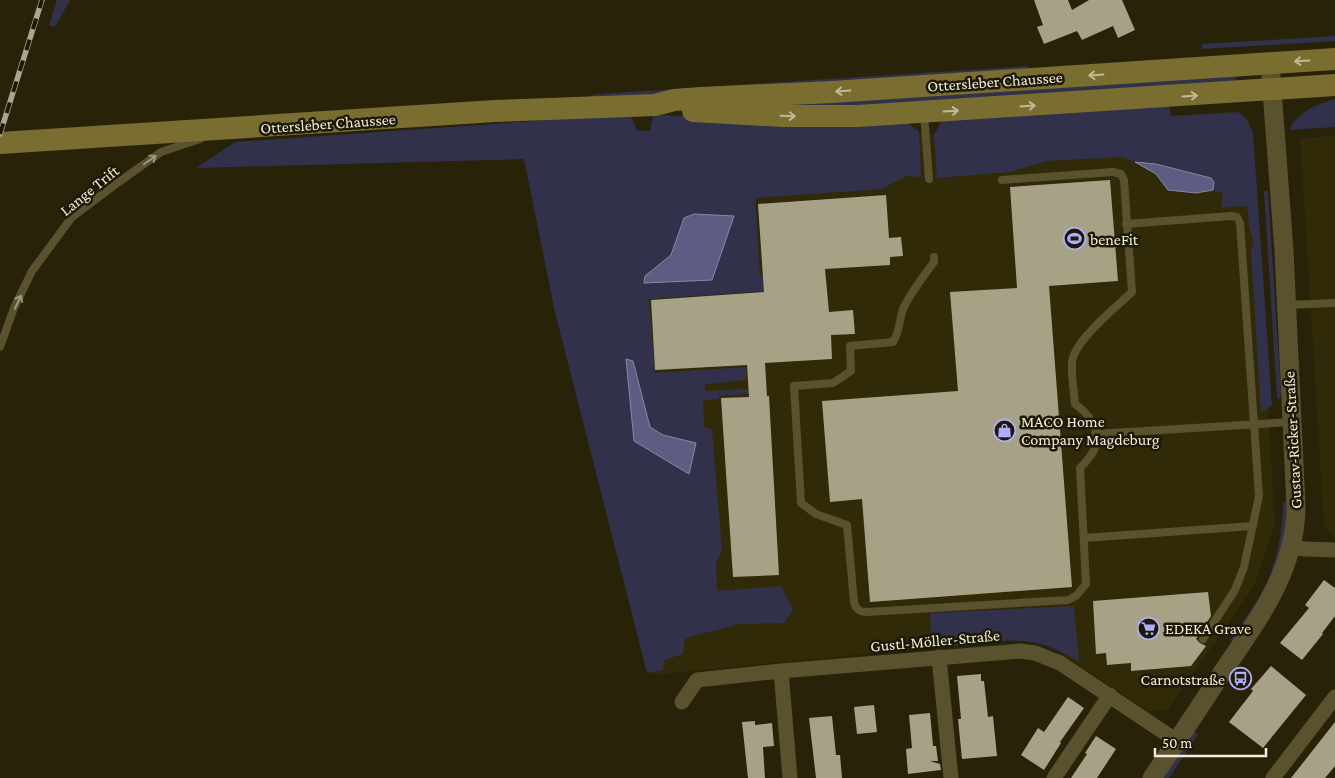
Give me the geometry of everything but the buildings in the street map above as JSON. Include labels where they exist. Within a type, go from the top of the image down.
[{"type":"main road","name":"Ottersleber Chaussee","points":[[0,143],[226,130],[495,111],[655,105],[674,100],[701,98],[832,92],[1335,59]]},
{"type":"main road","name":"Ottersleber Chaussee","points":[[655,105],[673,110],[791,116],[846,116],[1335,85]]},
{"type":"street","name":"Gustav-Ricker-Straße","points":[[1152,778],[1266,608],[1283,573],[1291,547],[1296,506],[1286,305],[1270,63]]},
{"type":"street","points":[[1291,547],[1335,550]]},
{"type":"street","name":"Gustl-Möller-Straße","points":[[682,702],[697,680],[781,670],[1013,651],[1036,653],[1060,663],[1177,741]]},
{"type":"street","points":[[939,657],[951,778]]},
{"type":"street","points":[[781,670],[790,778]]},
{"type":"street","points":[[1054,778],[1110,695]]},
{"type":"street","points":[[1273,778],[1335,697]]},
{"type":"lane","points":[[924,112],[929,179]]},
{"type":"lane","name":"Lange Trift","points":[[0,347],[14,308],[32,271],[72,217],[161,152],[226,130]]},
{"type":"lane","points":[[934,257],[934,262],[905,304],[898,334],[893,342],[850,346],[851,371],[833,383],[794,386],[801,502],[816,514],[847,525],[855,607],[860,611],[1068,600],[1076,596],[1086,584],[1080,468],[1096,444],[1094,425],[1089,416],[1075,404],[1072,362],[1076,350],[1092,331],[1132,292],[1124,180],[1117,172],[1002,180]]},
{"type":"lane","points":[[1126,224],[1231,216],[1238,218],[1243,259],[1259,496],[1244,567],[1235,590],[1203,639]]},
{"type":"lane","points":[[1286,305],[1335,303]]},
{"type":"lane","points":[[1095,434],[1291,422]]},
{"type":"lane","points":[[1084,538],[1253,526]]},
{"type":"shaded area","points":[[57,0],[70,0],[55,27],[49,25]]},
{"type":"shaded area","points":[[1335,36],[1335,41],[1202,49],[1202,44]]},
{"type":"shaded area","points":[[1029,66],[1023,72],[592,99],[589,96],[598,94]]},
{"type":"shaded area","points":[[1236,74],[1237,85],[869,107],[716,103]]},
{"type":"shaded area","points":[[1335,99],[1335,127],[1289,130],[1302,114],[1321,103]]},
{"type":"shaded area","points":[[1169,104],[1171,116],[1238,112],[1246,118],[1253,133],[1272,406],[1261,412],[1251,251],[1253,242],[1249,227],[1248,206],[1221,207],[1223,193],[1213,190],[1214,182],[1211,178],[1158,164],[1135,162],[1123,157],[1047,161],[1009,172],[937,178],[934,135],[942,120]]},
{"type":"shaded area","points":[[1232,112],[1252,132],[1275,524],[1253,588],[1168,710],[1148,711],[1048,644],[1017,639],[652,675],[521,125],[810,142]]},
{"type":"shaded area","points":[[653,115],[907,123],[919,131],[921,177],[906,176],[882,189],[755,198],[760,276],[813,273],[814,288],[649,299],[655,373],[746,367],[746,380],[705,384],[705,391],[748,389],[748,394],[719,396],[719,399],[703,400],[704,427],[712,429],[722,551],[716,563],[717,591],[781,586],[793,610],[784,623],[740,624],[685,638],[683,654],[664,660],[663,670],[647,673],[555,312],[524,159],[196,168],[235,142],[568,117],[631,116],[637,130],[650,131]]},
{"type":"shaded area","points":[[1335,136],[1335,538],[1324,526],[1300,138]]},
{"type":"shaded area","points":[[1264,191],[1268,191],[1281,393],[1279,400],[1277,397]]},
{"type":"shaded area","points":[[1283,502],[1287,502],[1286,522],[1273,576],[1234,642],[1230,640],[1252,608],[1269,578],[1276,557],[1282,524]]},
{"type":"shaded area","points":[[1074,606],[1079,661],[1053,648],[1026,641],[1001,641],[939,648],[931,637],[930,613]]},
{"type":"shaded area","points":[[1193,732],[1198,734],[1169,778],[1163,778]]},
{"type":"water","points":[[1135,162],[1156,164],[1211,178],[1214,182],[1213,190],[1196,193],[1168,190],[1156,174]]},
{"type":"water","points":[[694,214],[734,216],[712,280],[644,283],[645,276],[671,255],[684,218]]},
{"type":"water","points":[[626,359],[633,361],[650,427],[663,435],[696,443],[689,474],[634,441]]},
{"type":"railway","points":[[0,134],[42,0]]},
{"type":"place","name":"beneFit","points":[[1074,239]]},
{"type":"place","name":"MACO Home Company Magdeburg","points":[[1005,430]]},
{"type":"place","name":"EDEKA Grave","points":[[1149,628]]},
{"type":"place","name":"Carnotstraße","points":[[1241,679]]}]
